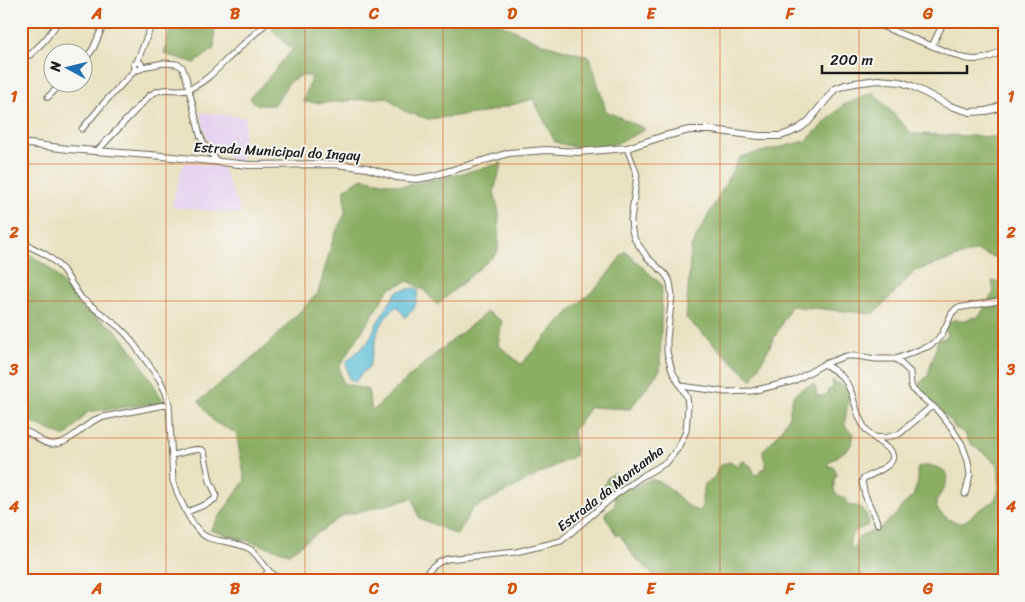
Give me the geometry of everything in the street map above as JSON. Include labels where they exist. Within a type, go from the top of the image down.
[{"type":"street","points":[[30,55],[45,40],[59,21]]},
{"type":"street","points":[[92,50],[105,21]]},
{"type":"street","points":[[136,69],[135,63],[154,21]]},
{"type":"street","points":[[96,151],[150,95],[163,89],[189,89],[202,82],[269,21]]},
{"type":"street","points":[[868,21],[884,24],[964,58],[977,60],[991,58],[1004,46]]},
{"type":"street","points":[[932,46],[944,21]]},
{"type":"street","points":[[137,62],[141,63],[142,67]]},
{"type":"street","points":[[82,129],[136,69],[140,70],[142,67],[164,63],[180,65],[184,69],[200,134],[205,146],[218,162]]},
{"type":"street","name":"Estrada Municipal do Ingay","points":[[21,143],[249,165],[334,164],[367,168],[396,177],[417,179],[510,153],[546,150],[578,152],[627,148],[680,132],[697,129],[780,136],[800,128],[808,122],[834,89],[845,85],[878,80],[901,82],[950,106],[970,112],[994,109],[1004,103]]},
{"type":"street","points":[[48,97],[53,92]]},
{"type":"street","name":"Estrada da Montanha","points":[[420,581],[434,565],[447,559],[516,552],[561,541],[614,496],[667,462],[678,448],[686,432],[688,406],[684,391],[672,370],[667,352],[672,296],[670,282],[666,275],[647,257],[635,240],[632,231],[631,220],[636,175],[627,148]]},
{"type":"street","points":[[21,242],[45,254],[54,261],[63,270],[81,298],[128,336],[160,380],[169,404],[173,481],[176,491],[199,532],[207,537],[252,550],[269,571],[283,581]]},
{"type":"street","points":[[681,386],[726,392],[752,391],[794,381],[824,364],[846,356],[876,360],[896,359],[929,346],[936,341],[942,334],[952,313],[957,308],[1004,300]]},
{"type":"street","points":[[896,359],[910,372],[911,385],[914,390],[937,410],[962,444],[970,475],[965,494]]},
{"type":"street","points":[[824,364],[842,376],[846,381],[865,428],[891,451],[893,457],[890,463],[863,479],[862,482],[865,495],[878,524]]},
{"type":"street","points":[[21,430],[33,434],[42,442],[54,444],[65,441],[92,420],[169,404]]},
{"type":"street","points":[[873,437],[886,438],[898,434],[932,406]]},
{"type":"street","points":[[172,455],[196,449],[202,450],[210,481],[216,494],[214,499],[208,503],[187,512]]},
{"type":"street","points":[[260,581],[269,571]]},
{"type":"shaded area","points":[[200,112],[246,117],[241,161],[230,159],[207,139]]},
{"type":"shaded area","points":[[187,162],[222,167],[242,214],[171,207],[183,165]]},
{"type":"green space","points":[[170,21],[215,21],[214,49],[195,63],[164,54]]},
{"type":"green space","points":[[278,21],[495,21],[541,43],[590,57],[606,111],[645,129],[623,141],[602,147],[579,147],[555,142],[533,99],[483,113],[428,119],[404,111],[387,97],[322,103],[303,102],[312,76],[300,76],[290,81],[274,105],[258,105],[251,100],[251,96],[292,50],[271,28]]},
{"type":"green space","points":[[873,92],[912,134],[1004,137],[1004,260],[976,251],[915,271],[874,314],[791,306],[752,380],[686,318],[691,247],[740,157],[806,141],[842,106]]},
{"type":"green space","points":[[502,163],[494,191],[499,213],[498,252],[437,305],[424,290],[408,281],[389,289],[339,367],[343,383],[368,390],[372,411],[421,366],[487,312],[502,321],[498,345],[521,364],[567,314],[600,284],[625,251],[662,285],[660,370],[630,409],[590,407],[573,431],[576,455],[472,509],[457,535],[419,518],[413,498],[342,516],[289,553],[210,530],[245,480],[236,433],[214,422],[199,401],[265,347],[318,293],[334,236],[345,214],[345,189],[362,178],[403,186]]},
{"type":"green space","points":[[21,248],[52,270],[82,308],[116,330],[135,354],[164,402],[88,412],[65,437],[27,420],[21,422]]},
{"type":"green space","points":[[992,281],[1004,283],[1004,581],[660,581],[635,558],[620,535],[618,534],[617,536],[605,516],[606,512],[614,507],[615,503],[615,498],[603,488],[607,478],[616,474],[620,482],[625,483],[651,471],[632,486],[631,489],[649,480],[656,481],[668,487],[698,511],[702,506],[705,484],[714,477],[720,465],[729,462],[740,467],[739,462],[744,461],[751,466],[755,475],[761,469],[766,469],[763,450],[784,425],[796,393],[813,384],[817,396],[826,395],[828,390],[833,388],[832,380],[851,390],[845,425],[854,434],[849,448],[827,464],[834,467],[837,475],[834,479],[835,493],[845,499],[849,506],[860,508],[867,515],[869,523],[852,535],[850,547],[853,549],[860,536],[880,528],[898,513],[900,508],[913,496],[918,482],[918,467],[932,466],[946,473],[948,477],[947,482],[936,505],[941,513],[952,521],[960,522],[968,519],[995,499],[999,487],[998,465],[972,445],[965,433],[955,428],[951,421],[917,391],[920,383],[928,375],[938,340],[947,337],[945,330],[949,322],[977,318],[986,307],[994,292]]},
{"type":"water","points":[[415,288],[419,290],[412,311],[405,317],[397,306],[387,315],[378,331],[369,367],[355,382],[349,379],[346,362],[368,342],[377,323],[397,291]]}]
